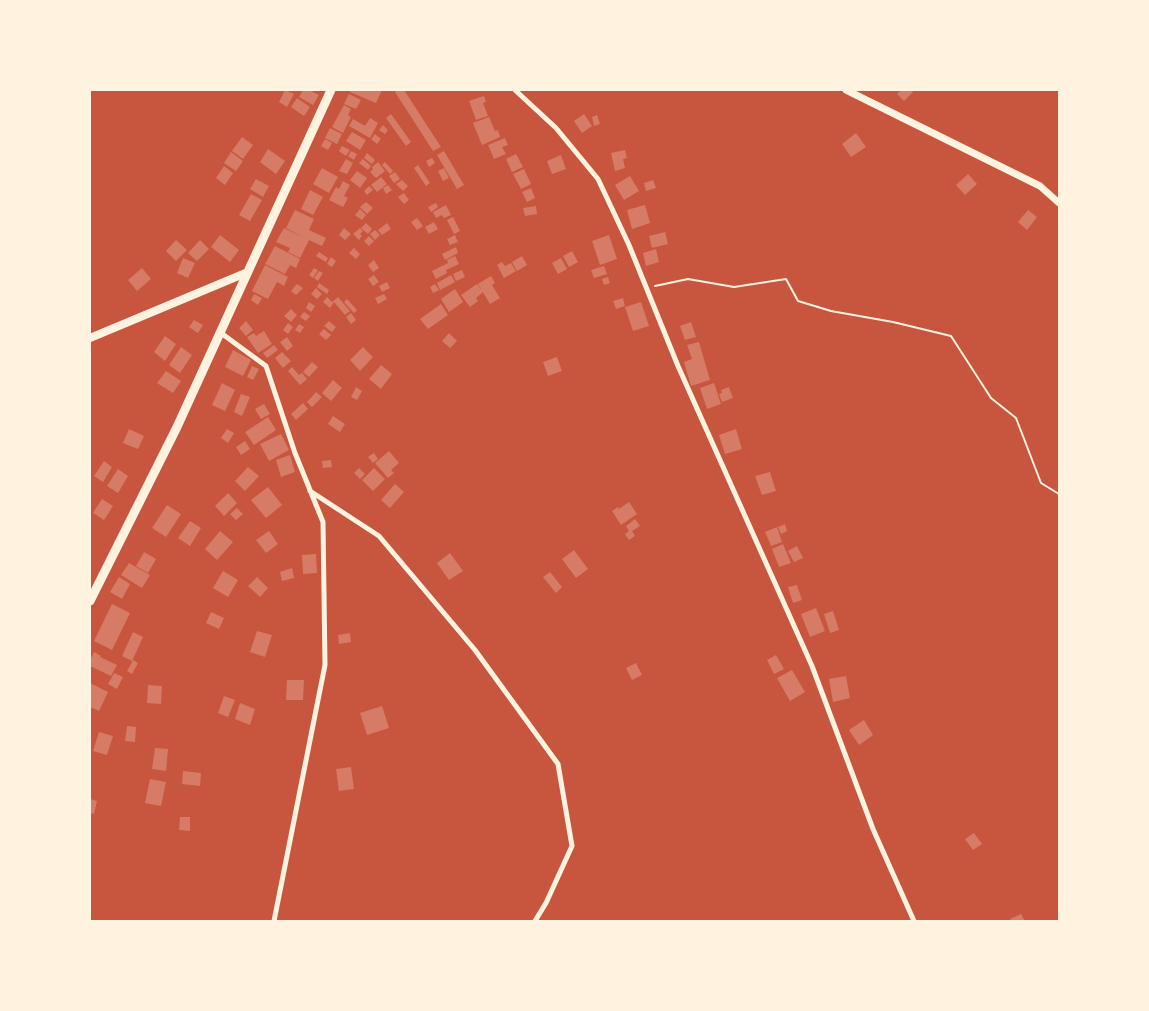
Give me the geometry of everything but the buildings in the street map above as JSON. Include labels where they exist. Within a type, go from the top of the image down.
[{"type":"main road","points":[[90,601],[177,428],[331,90]]},
{"type":"main road","points":[[90,338],[248,272]]},
{"type":"street","points":[[515,90],[556,128],[598,179],[629,245],[689,392],[812,666],[873,829],[914,921]]},
{"type":"street","points":[[846,90],[1040,186],[1059,203]]},
{"type":"street","points":[[221,333],[266,366],[295,453],[323,522],[325,665],[274,921]]},
{"type":"street","points":[[310,490],[379,536],[475,650],[558,764],[572,846],[546,904],[535,921]]},
{"type":"path","points":[[645,288],[688,279],[734,288],[786,279],[798,301],[831,311],[893,322],[951,336],[991,398],[1016,418],[1041,483],[1059,494]]}]
